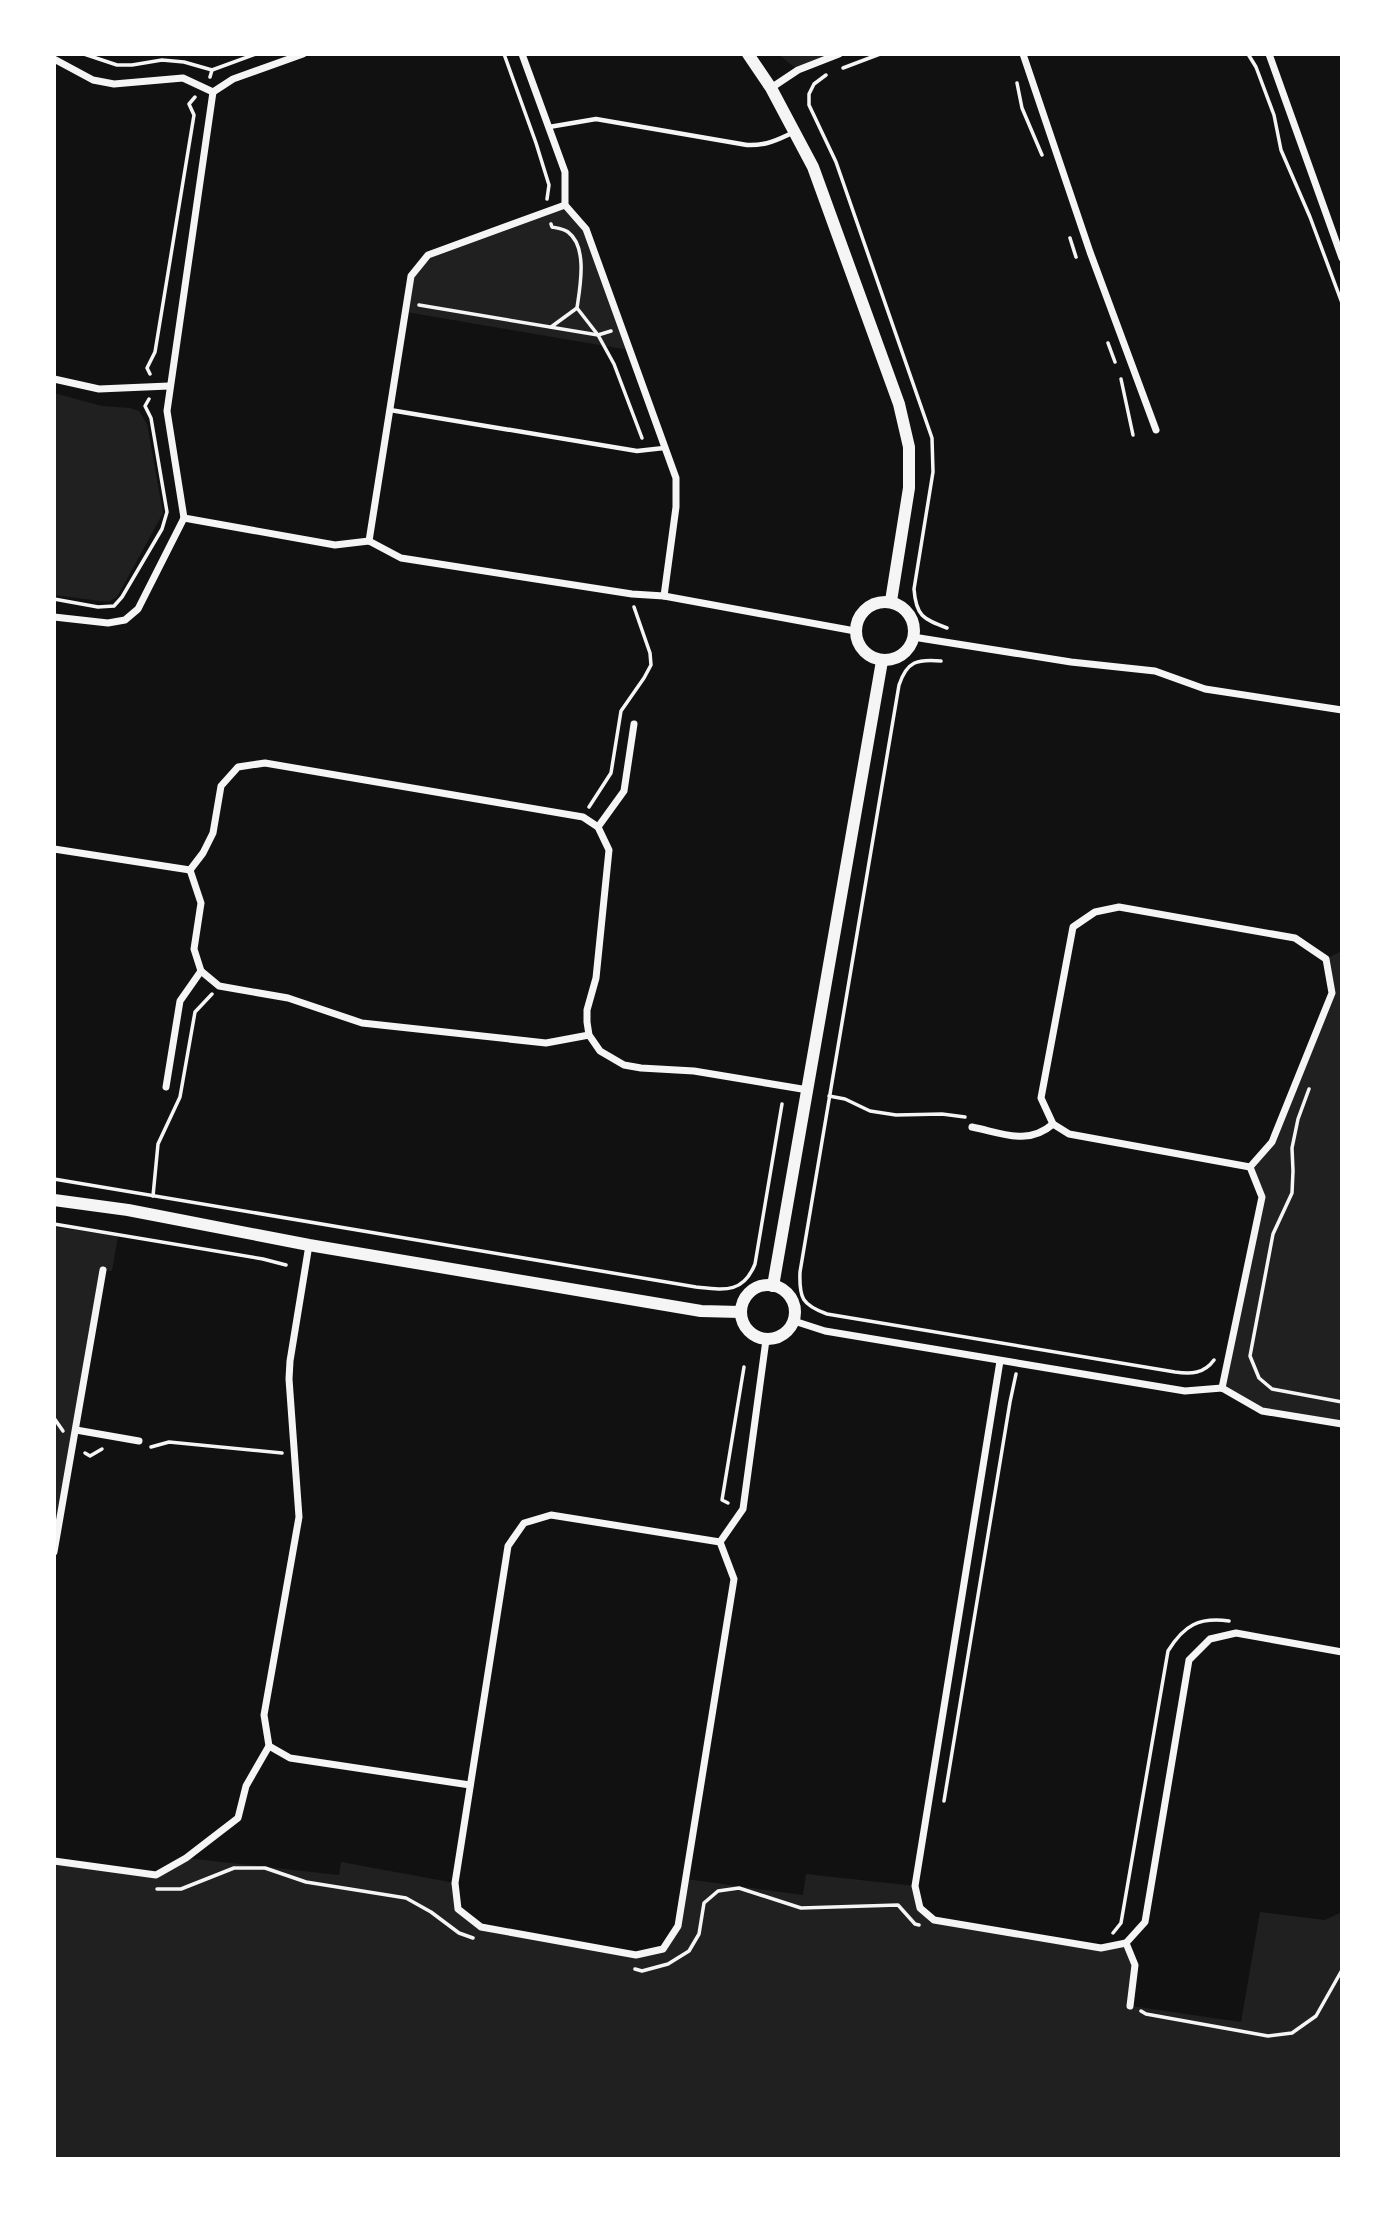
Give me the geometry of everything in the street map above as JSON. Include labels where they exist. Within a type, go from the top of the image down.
[{"type":"street","points":[[54,617],[108,623],[125,620],[138,609],[184,518],[167,411],[213,92],[233,79],[303,54]]},
{"type":"street","points":[[522,54],[565,173],[565,205],[586,229],[676,478],[676,507],[664,596]]},
{"type":"street","points":[[748,54],[771,88],[813,167],[899,404],[909,447],[909,488],[891,601]]},
{"type":"street","points":[[771,88],[798,70],[839,54]]},
{"type":"street","points":[[1023,54],[1090,252],[1156,430]]},
{"type":"street","points":[[1269,54],[1342,258]]},
{"type":"street","points":[[54,59],[93,80],[114,84],[183,78],[213,92]]},
{"type":"street","points":[[369,541],[411,276],[428,255],[565,205]]},
{"type":"street","points":[[54,379],[99,388],[169,386]]},
{"type":"street","points":[[184,518],[335,545],[369,541],[401,558],[632,594],[664,596],[855,631]]},
{"type":"street","points":[[891,601],[910,614],[915,630],[905,653],[896,659],[882,661],[864,653],[855,631],[857,621],[865,609],[876,603],[891,601]]},
{"type":"street","points":[[913,637],[1071,662],[1155,671],[1205,689],[1342,710]]},
{"type":"street","points":[[773,1286],[882,661]]},
{"type":"street","points":[[598,827],[624,791],[634,724]]},
{"type":"street","points":[[190,870],[213,833],[221,786],[238,767],[265,763],[583,817],[598,827],[609,850],[596,978],[587,1010],[589,1035],[600,1051],[624,1065],[694,1071],[808,1090]]},
{"type":"street","points":[[54,849],[190,870]]},
{"type":"street","points":[[190,870],[201,903],[194,949],[201,971],[219,986],[288,998],[362,1023],[546,1044],[589,1035]]},
{"type":"street","points":[[1119,907],[1296,938],[1326,959],[1332,993],[1272,1142],[1250,1167],[1069,1134],[1053,1124],[1041,1098],[1073,927],[1095,912],[1119,907]]},
{"type":"street","points":[[166,1087],[180,1001],[201,971]]},
{"type":"street","points":[[972,1127],[1027,1138],[1043,1133],[1053,1124]]},
{"type":"street","points":[[1222,1388],[1262,1197],[1250,1167]]},
{"type":"street","points":[[54,1200],[140,1212],[309,1245],[701,1311],[740,1312]]},
{"type":"street","points":[[54,1861],[156,1875],[186,1858],[237,1818],[246,1787],[269,1746],[264,1715],[299,1517],[289,1379],[309,1245]]},
{"type":"street","points":[[54,1552],[103,1270]]},
{"type":"street","points":[[764,1286],[773,1286],[786,1292],[795,1311],[794,1321],[784,1334],[766,1340],[748,1331],[740,1312],[747,1295],[764,1286]]},
{"type":"street","points":[[794,1321],[825,1331],[1185,1391],[1222,1388],[1262,1411],[1342,1424]]},
{"type":"street","points":[[720,1542],[743,1509],[766,1340]]},
{"type":"street","points":[[1000,1361],[915,1886],[920,1908],[934,1920],[1101,1948],[1126,1943],[1145,1922],[1189,1660],[1210,1639],[1236,1633],[1342,1652]]},
{"type":"street","points":[[76,1430],[138,1441]]},
{"type":"street","points":[[551,1515],[720,1542],[734,1579],[678,1926],[663,1949],[636,1955],[481,1927],[458,1909],[454,1882],[508,1546],[524,1522],[551,1515]]},
{"type":"street","points":[[269,1746],[290,1758],[470,1785]]},
{"type":"street","points":[[1126,1943],[1135,1965],[1130,2006]]},
{"type":"lane","points":[[548,127],[596,119],[761,146],[795,132]]},
{"type":"lane","points":[[390,410],[637,451],[665,447]]},
{"type":"path","points":[[84,54],[117,65],[162,60],[184,62],[212,70]]},
{"type":"path","points":[[504,54],[548,185],[546,212],[552,227],[567,230],[574,240],[583,267],[577,308],[551,327]]},
{"type":"path","points":[[1248,54],[1256,67],[1274,115],[1281,150],[1310,216],[1342,303]]},
{"type":"path","points":[[407,303],[598,335],[621,327]]},
{"type":"path","points":[[577,308],[598,335],[614,364],[643,440]]},
{"type":"path","points":[[583,817],[611,773],[621,711],[651,665],[650,653],[636,616],[632,594]]},
{"type":"path","points":[[941,661],[919,661],[911,665],[904,672],[899,685],[800,1272],[800,1293],[809,1307],[827,1314],[1194,1374],[1210,1365],[1220,1352]]},
{"type":"path","points":[[1312,1081],[1298,1119],[1292,1148],[1292,1193],[1273,1234],[1250,1356],[1259,1378],[1272,1390],[1342,1402]]},
{"type":"path","points":[[829,1096],[845,1099],[870,1111],[896,1115],[942,1114],[969,1117]]},
{"type":"path","points":[[54,1179],[722,1290],[744,1283],[755,1264],[782,1104]]},
{"type":"path","points":[[54,1224],[286,1265]]},
{"type":"path","points":[[1019,1358],[1021,1346]]},
{"type":"path","points":[[1242,1346],[1252,1348]]},
{"type":"path","points":[[728,1503],[722,1500],[744,1367]]},
{"type":"path","points":[[943,1805],[1017,1370]]},
{"type":"path","points":[[148,1448],[169,1442],[296,1455]]},
{"type":"path","points":[[72,1447],[90,1456],[97,1450],[109,1447]]},
{"type":"path","points":[[1106,1939],[1121,1923],[1168,1651],[1187,1627],[1208,1619],[1236,1622]]},
{"type":"path","points":[[145,1888],[181,1889],[234,1868],[265,1868],[306,1882],[406,1898],[459,1933],[479,1940]]},
{"type":"path","points":[[630,1968],[642,1970],[668,1964],[689,1951],[699,1934],[704,1903],[718,1891],[739,1888],[801,1908],[898,1905],[915,1924],[928,1926],[934,1920]]},
{"type":"path","points":[[1130,2006],[1146,2014],[1268,2036],[1292,2033],[1316,2016],[1342,1970]]},
{"type":"shaded area","points":[[778,54],[839,54],[798,70]]},
{"type":"shaded area","points":[[565,205],[586,229],[629,350],[406,312],[411,276],[428,255]]},
{"type":"shaded area","points":[[54,393],[102,406],[139,411],[147,424],[163,513],[117,597],[108,602],[54,595]]},
{"type":"shaded area","points":[[1342,951],[1342,1424],[1262,1411],[1222,1388],[1262,1197],[1250,1167],[1272,1142],[1332,994],[1326,959]]},
{"type":"shaded area","points":[[54,1227],[118,1236],[112,1271],[104,1270],[54,1552]]},
{"type":"shaded area","points":[[186,1858],[339,1875],[341,1862],[455,1883],[458,1909],[481,1927],[636,1955],[663,1949],[678,1926],[686,1879],[803,1895],[806,1874],[915,1886],[920,1908],[934,1920],[1101,1948],[1126,1943],[1135,1965],[1131,2006],[1241,2022],[1260,1912],[1325,1920],[1342,1912],[1342,2159],[54,2159],[54,1861],[156,1875]]}]
